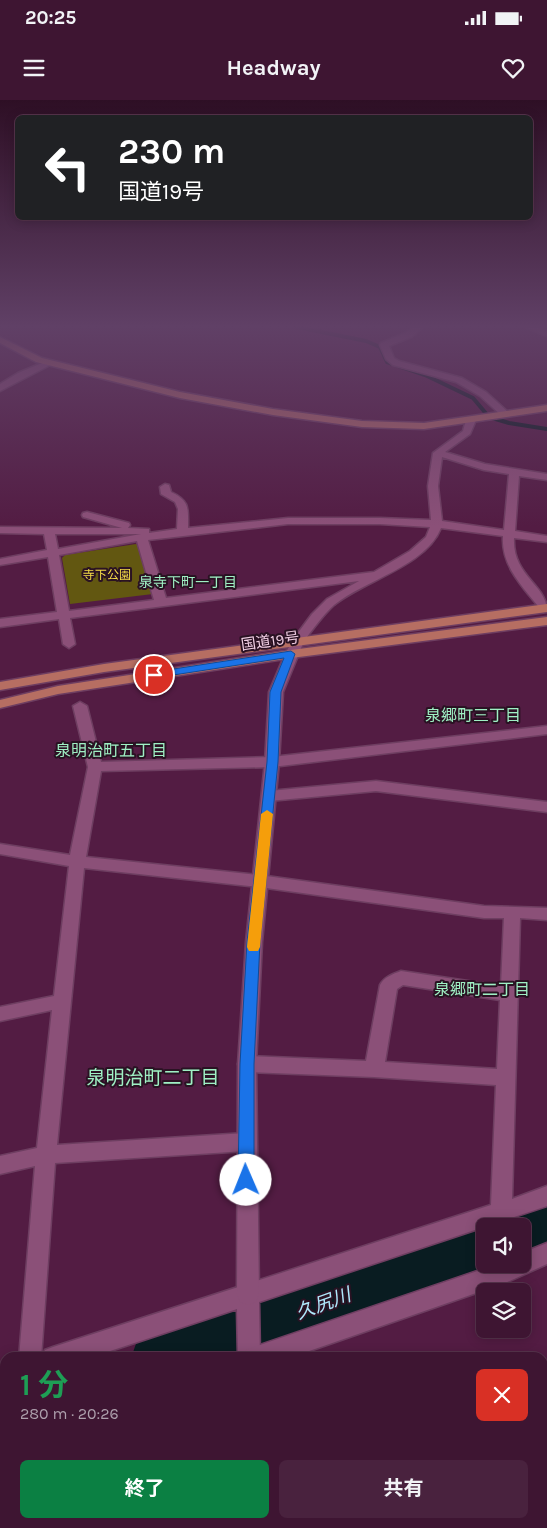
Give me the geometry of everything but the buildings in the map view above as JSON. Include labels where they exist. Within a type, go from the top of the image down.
[{"type":"highway","name":"国道19号","points":[[0,704],[58,690],[294,648],[547,608]]},
{"type":"highway","name":"国道19号","points":[[0,686],[104,668],[547,621]]},
{"type":"main road","points":[[177,394],[199,399],[344,422],[404,427],[424,426],[547,408]]},
{"type":"street","points":[[483,394],[502,414]]},
{"type":"street","points":[[476,419],[467,432],[438,453],[434,486],[437,524],[431,539],[414,553],[331,602],[316,616],[294,648],[276,692],[272,762],[254,942],[247,1064],[246,1142],[251,1352],[505,1272],[547,1253]]},
{"type":"street","points":[[438,453],[484,467],[547,477]]},
{"type":"street","points":[[514,472],[508,548],[514,568],[547,608]]},
{"type":"street","points":[[165,487],[166,494],[179,500],[183,509],[182,532]]},
{"type":"street","points":[[87,515],[144,535]]},
{"type":"street","points":[[0,530],[49,530],[144,535],[288,521],[380,521],[437,524],[547,539]]},
{"type":"street","points":[[49,530],[62,614],[69,644]]},
{"type":"street","points":[[0,562],[53,554],[144,535]]},
{"type":"street","points":[[144,535],[161,602]]},
{"type":"street","points":[[0,623],[376,575]]},
{"type":"street","points":[[30,1352],[46,1155],[77,862],[95,767],[80,706]]},
{"type":"street","points":[[95,767],[272,762],[547,730]]},
{"type":"street","points":[[269,796],[376,786],[547,807]]},
{"type":"street","points":[[0,849],[77,862],[260,881],[484,912],[532,912],[547,914]]},
{"type":"street","points":[[501,1212],[512,913]]},
{"type":"street","points":[[374,1069],[389,985],[401,978],[509,994]]},
{"type":"street","points":[[0,1014],[63,1001]]},
{"type":"street","points":[[247,1064],[374,1069],[506,1078]]},
{"type":"street","points":[[0,1165],[46,1155],[246,1142]]},
{"type":"street","points":[[74,1352],[249,1302],[547,1196]]},
{"type":"green space","name":"寺下公園","points":[[139,545],[153,594],[70,604],[62,558],[65,555]]},
{"type":"waterway","points":[[464,394],[473,398],[489,417],[509,423],[547,429]]},
{"type":"waterway","name":"久尻川","points":[[531,1225],[547,1219]]},
{"type":"waterway","name":"久尻川","points":[[176,1352],[293,1314],[476,1245]]},
{"type":"slow traffic","points":[[253,947],[267,814]]},
{"type":"district","name":"泉寺下町一丁目","points":[[188,582]]},
{"type":"district","name":"泉郷町三丁目","points":[[473,715]]},
{"type":"district","name":"泉明治町五丁目","points":[[111,750]]},
{"type":"district","name":"泉郷町二丁目","points":[[482,989]]},
{"type":"district","name":"泉明治町二丁目","points":[[153,1077]]},
{"type":"route","points":[[154,675],[291,654],[276,692],[272,762],[254,942],[247,1064],[246,1180]]}]
